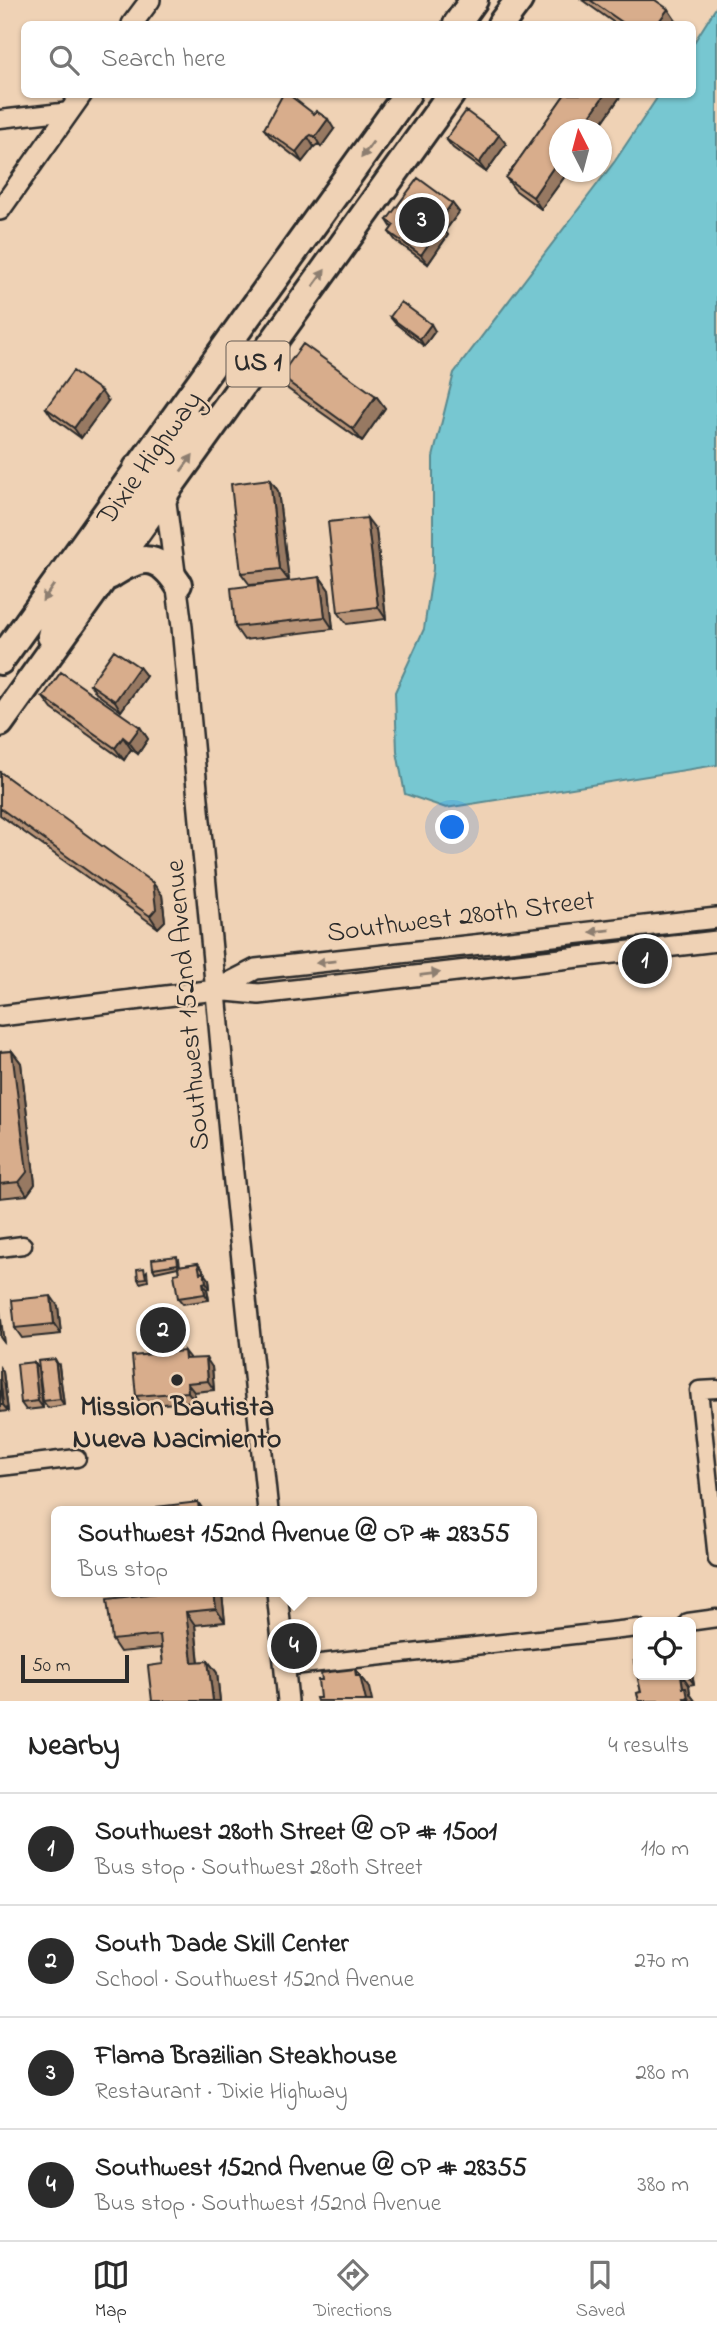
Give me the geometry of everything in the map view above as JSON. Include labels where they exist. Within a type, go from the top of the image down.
[{"type":"highway","points":[[459,21],[474,0]]},
{"type":"highway","points":[[479,21],[494,0]]},
{"type":"highway","points":[[503,21],[519,0]]},
{"type":"highway","name":"Dixie Highway","points":[[0,661],[404,98]]},
{"type":"highway","name":"Dixie Highway","points":[[0,723],[448,98]]},
{"type":"highway","points":[[165,495],[161,473],[163,463],[251,335],[261,299]]},
{"type":"highway","points":[[45,661],[56,616],[141,495],[146,483],[144,474],[137,468]]},
{"type":"highway","points":[[104,579],[130,562],[150,560],[169,569],[178,583]]},
{"type":"street","points":[[134,21],[150,0]]},
{"type":"street","points":[[0,119],[76,103]]},
{"type":"street","points":[[0,210],[76,103]]},
{"type":"street","name":"Southwest 152nd Avenue","points":[[165,495],[178,583],[268,1506]]},
{"type":"street","name":"Southwest 280th Street","points":[[216,990],[256,969],[717,918]]},
{"type":"street","points":[[650,925],[653,948]]},
{"type":"street","points":[[505,941],[507,965]]},
{"type":"street","name":"Southwest 280th Street","points":[[0,1016],[216,990],[259,994],[717,941]]},
{"type":"street","points":[[376,957],[379,980]]},
{"type":"street","points":[[0,1248],[23,1245]]},
{"type":"street","points":[[717,1389],[699,1390],[717,1559]]},
{"type":"street","points":[[0,1467],[77,1458]]},
{"type":"street","points":[[277,1597],[288,1701]]},
{"type":"street","points":[[696,1621],[717,1618]]},
{"type":"street","points":[[284,1667],[633,1629]]},
{"type":"water","points":[[717,6],[717,765],[446,808],[405,794],[397,752],[395,692],[424,629],[433,569],[433,457],[454,373],[599,182],[612,182],[612,165],[657,98],[696,98],[696,39]]},
{"type":"building","points":[[590,0],[655,0],[668,9],[659,21],[621,21]]},
{"type":"building","points":[[281,98],[293,98],[314,114],[316,111],[328,119],[315,137],[308,137],[296,152],[264,129]]},
{"type":"building","points":[[562,98],[602,98],[588,119],[549,119],[549,174],[533,197],[506,178]]},
{"type":"building","points":[[466,111],[499,135],[479,163],[446,139]]},
{"type":"building","points":[[418,178],[452,203],[438,223],[441,226],[421,255],[389,232],[394,225],[387,220]]},
{"type":"building","points":[[401,302],[431,324],[420,339],[390,317]]},
{"type":"building","points":[[303,344],[376,396],[353,429],[280,376]]},
{"type":"building","points":[[73,371],[101,391],[74,428],[46,408]]},
{"type":"building","points":[[270,479],[280,569],[241,573],[231,484]]},
{"type":"building","points":[[367,518],[378,607],[338,612],[328,522]]},
{"type":"building","points":[[320,577],[325,617],[235,627],[231,588]]},
{"type":"building","points":[[114,650],[139,667],[115,701],[90,684]]},
{"type":"building","points":[[61,672],[140,727],[129,742],[123,737],[115,748],[43,697]]},
{"type":"building","points":[[0,772],[153,883],[156,909],[150,916],[0,808]]},
{"type":"building","points":[[12,1051],[27,1172],[19,1182],[0,1184],[0,1052]]},
{"type":"building","points":[[177,1256],[178,1264],[153,1268],[152,1259]]},
{"type":"building","points":[[198,1263],[200,1273],[204,1272],[205,1294],[178,1298],[174,1274],[179,1273],[178,1266]]},
{"type":"building","points":[[144,1268],[146,1278],[138,1279],[137,1269]]},
{"type":"building","points":[[51,1296],[54,1324],[15,1328],[12,1300]]},
{"type":"building","name":"Mission Bautista Nueva Nacimiento","points":[[184,1351],[185,1359],[206,1358],[208,1381],[187,1383],[188,1392],[136,1396],[132,1356]]},
{"type":"building","points":[[55,1359],[60,1399],[43,1401],[38,1361]]},
{"type":"building","points":[[34,1362],[38,1401],[21,1403],[17,1364]]},
{"type":"building","points":[[0,1378],[3,1405],[0,1405]]},
{"type":"building","points":[[198,1502],[198,1506],[165,1506]]},
{"type":"building","points":[[215,1597],[216,1609],[186,1612],[192,1662],[208,1661],[213,1701],[152,1701],[148,1666],[163,1664],[160,1635],[112,1640],[107,1599]]},
{"type":"building","points":[[355,1669],[356,1676],[360,1676],[366,1701],[317,1701],[316,1698],[320,1698],[318,1680],[322,1680],[321,1673]]},
{"type":"building","points":[[638,1680],[682,1680],[688,1698],[684,1698],[685,1701],[639,1701],[637,1693],[641,1692]]},
{"type":"place","name":"Flama Brazilian Steakhouse","points":[[422,220]]},
{"type":"place","name":"Southwest 280th Street @ OP # 15001","points":[[645,961]]},
{"type":"place","name":"South Dade Skill Center","points":[[163,1330]]},
{"type":"place","name":"Mission Bautista Nueva Nacimiento","points":[[177,1380]]},
{"type":"place","name":"Southwest 152nd Avenue @ OP # 28355","points":[[294,1646]]}]
